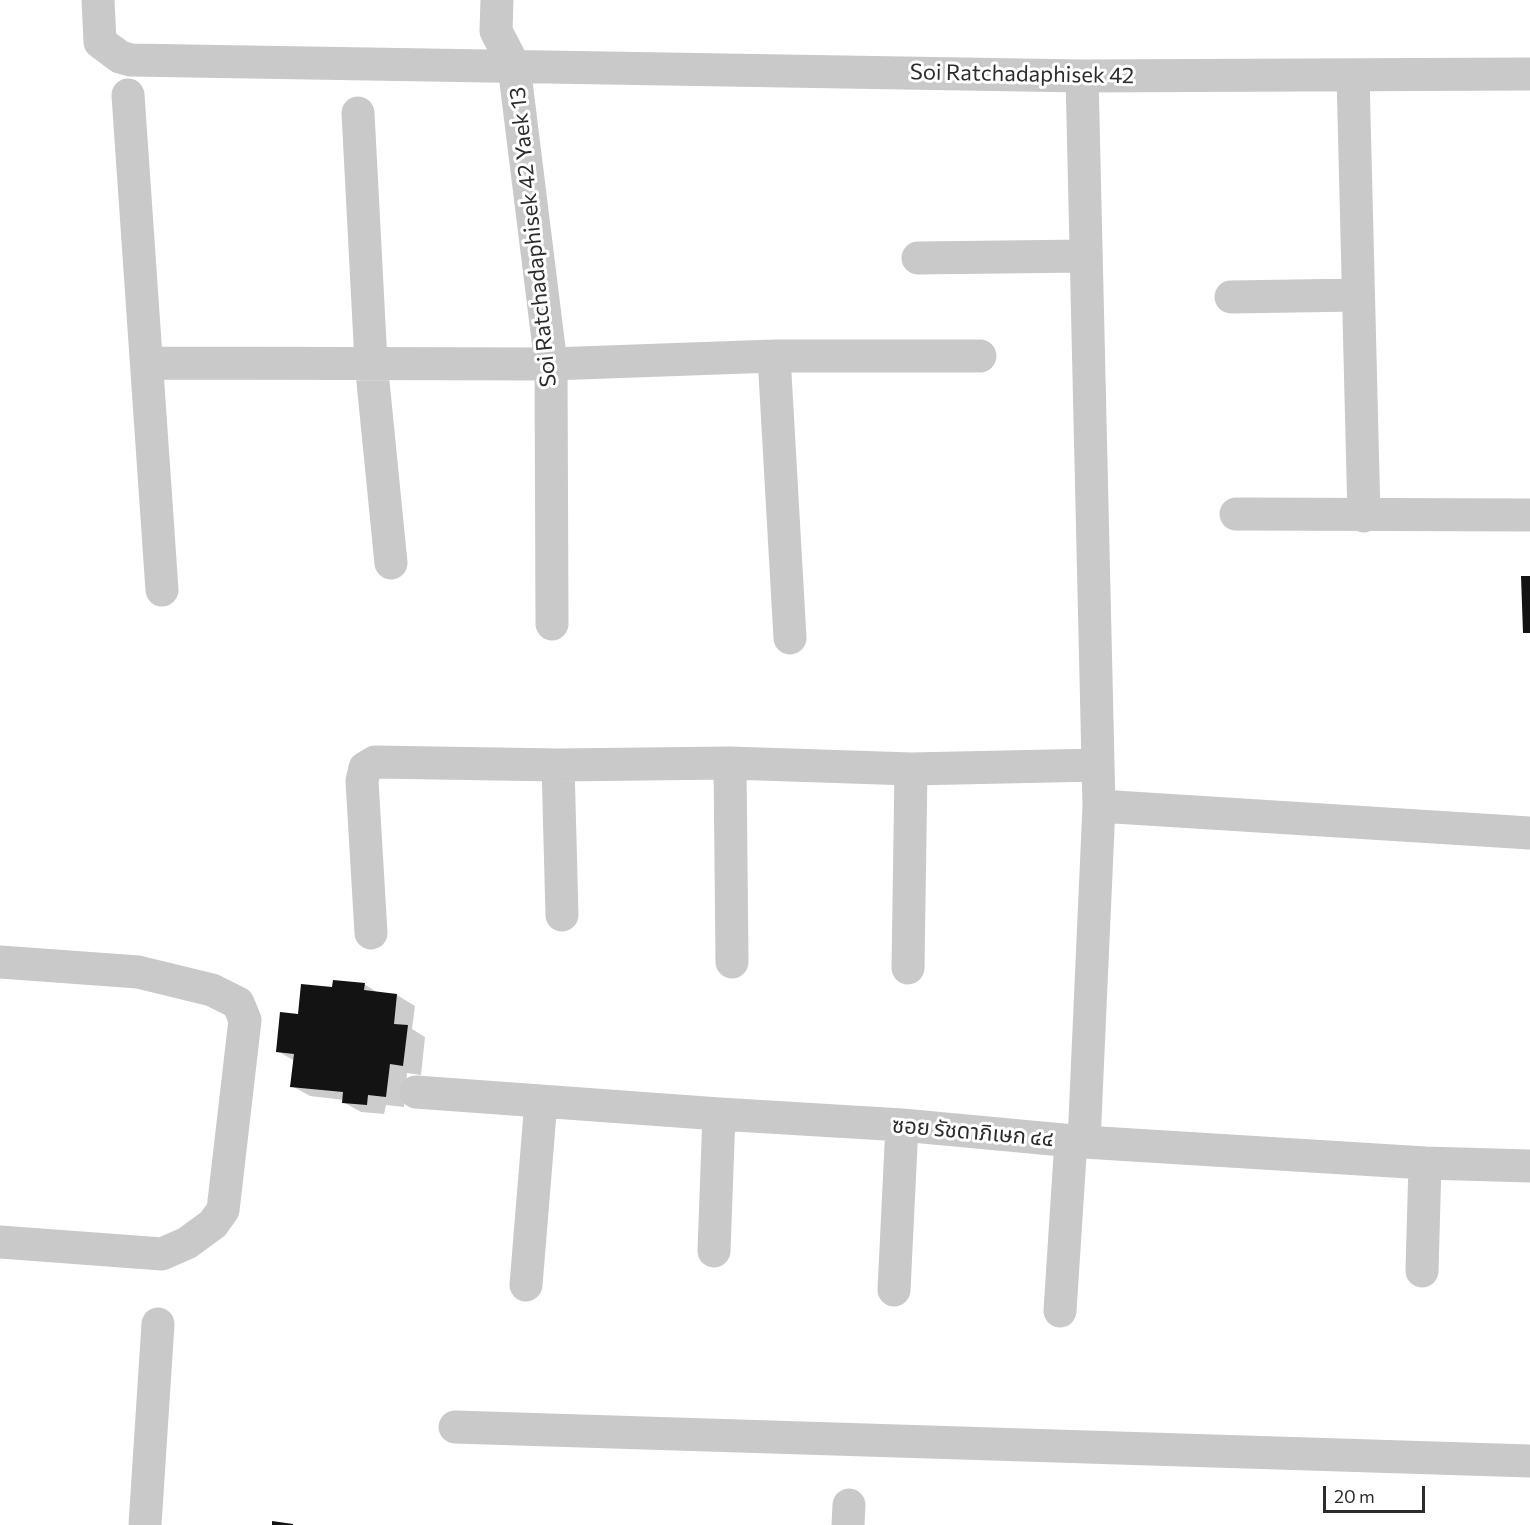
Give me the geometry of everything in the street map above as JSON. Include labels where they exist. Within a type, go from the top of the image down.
[{"type":"street","name":"Soi Ratchadaphisek 42","points":[[98,0],[100,42],[120,57],[131,60],[1082,76],[1530,74]]},
{"type":"street","points":[[496,0],[496,31],[514,66]]},
{"type":"street","name":"Soi Ratchadaphisek 42 Yaek 13","points":[[514,66],[551,364],[552,624]]},
{"type":"street","points":[[1353,75],[1364,516]]},
{"type":"street","points":[[1060,1311],[1077,1141],[1099,806],[1082,76]]},
{"type":"street","points":[[128,95],[162,590]]},
{"type":"street","points":[[358,113],[371,362],[391,563]]},
{"type":"street","points":[[918,258],[1086,256]]},
{"type":"street","points":[[1231,297],[1358,295]]},
{"type":"street","points":[[774,356],[790,638]]},
{"type":"street","points":[[147,363],[551,364],[774,356],[980,356]]},
{"type":"street","points":[[1236,514],[1530,515]]},
{"type":"street","points":[[371,933],[362,781],[365,768],[375,762],[558,765],[730,763],[911,769],[1098,765]]},
{"type":"street","points":[[730,763],[732,962]]},
{"type":"street","points":[[558,765],[562,915]]},
{"type":"street","points":[[908,968],[911,769]]},
{"type":"street","points":[[1099,806],[1530,833]]},
{"type":"street","points":[[0,962],[138,972],[212,990],[238,1003],[245,1020],[223,1210],[213,1224],[187,1243],[162,1254],[0,1242]]},
{"type":"street","name":"ซอย รัชดาภิเษก ๔๔","points":[[416,1092],[902,1125],[1077,1141],[1425,1163],[1530,1166]]},
{"type":"street","points":[[526,1285],[541,1101]]},
{"type":"street","points":[[714,1251],[719,1114]]},
{"type":"street","points":[[894,1290],[902,1125]]},
{"type":"street","points":[[1422,1271],[1425,1163]]},
{"type":"street","points":[[145,1525],[158,1324]]},
{"type":"street","points":[[455,1427],[1530,1461]]},
{"type":"building","points":[[1521,576],[1530,576],[1530,633],[1523,633]]},
{"type":"building","points":[[333,980],[365,983],[364,990],[397,994],[394,1024],[408,1025],[403,1066],[390,1064],[386,1097],[368,1095],[367,1105],[342,1103],[343,1092],[290,1087],[294,1054],[276,1052],[280,1012],[298,1014],[301,984],[332,987]]},
{"type":"building","points":[[272,1521],[293,1524],[293,1525],[272,1525]]}]
